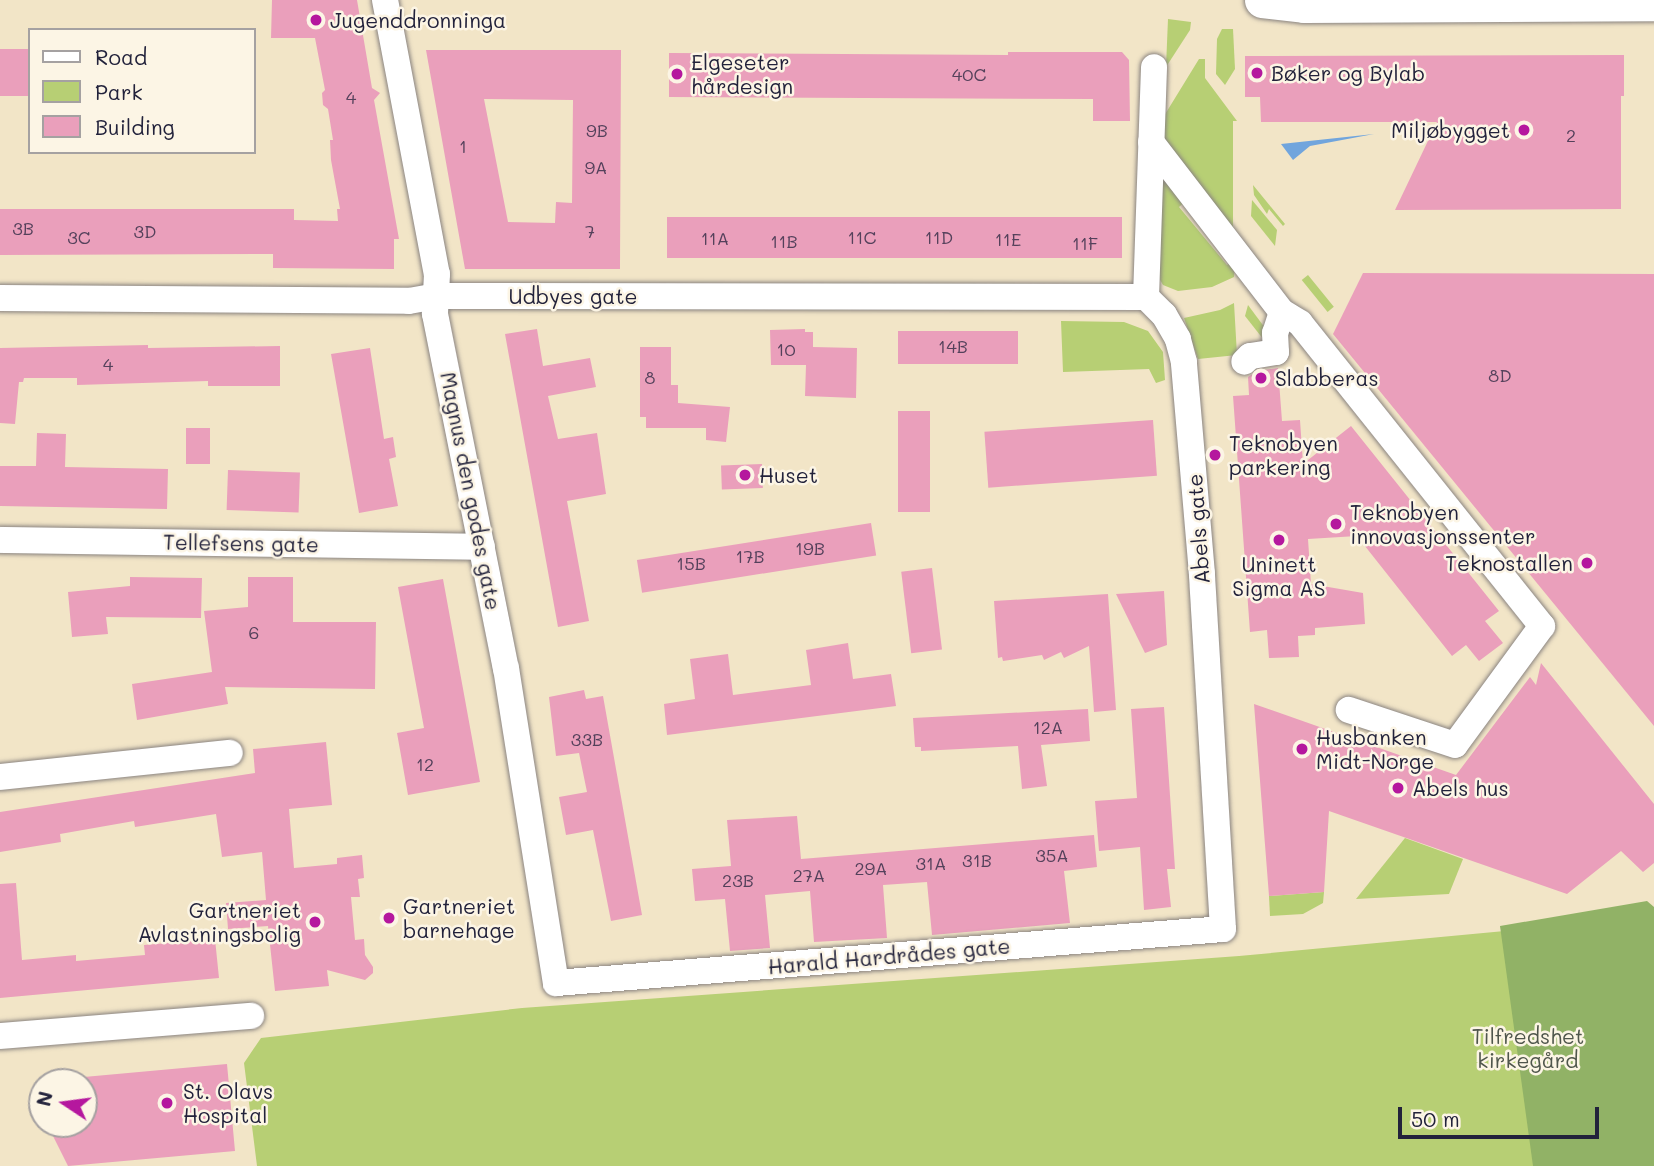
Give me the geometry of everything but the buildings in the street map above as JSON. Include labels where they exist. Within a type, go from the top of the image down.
[{"type":"main road","points":[[1262,0],[1304,5],[1654,3]]},
{"type":"street","name":"Magnus den godes gate","points":[[385,0],[437,274],[435,314],[529,800],[556,983]]},
{"type":"street","points":[[1146,297],[1154,66]]},
{"type":"street","points":[[1151,142],[1282,312],[1300,323],[1542,626],[1455,745],[1349,710]]},
{"type":"street","name":"Udbyes gate","points":[[0,298],[409,300],[436,296],[1146,297]]},
{"type":"street","name":"Abels gate","points":[[1146,297],[1164,315],[1178,339],[1184,362],[1202,574],[1223,929]]},
{"type":"street","points":[[1244,362],[1250,356],[1276,352],[1275,333],[1282,312]]},
{"type":"street","name":"Tellefsens gate","points":[[0,540],[482,547]]},
{"type":"street","points":[[0,777],[230,754]]},
{"type":"street","name":"Harald Hardrådes gate","points":[[556,983],[1223,929]]},
{"type":"street","points":[[0,1036],[251,1016]]},
{"type":"green space","points":[[1168,19],[1191,22],[1190,30],[1166,67]]},
{"type":"green space","points":[[1222,29],[1233,29],[1235,69],[1225,85],[1216,74],[1217,39]]},
{"type":"green space","points":[[1199,59],[1205,59],[1205,78],[1237,121],[1233,121],[1233,229],[1164,143],[1164,116]]},
{"type":"green space","points":[[1162,169],[1187,200],[1179,207],[1227,265],[1235,260],[1234,277],[1212,287],[1178,291],[1163,285],[1159,278]]},
{"type":"green space","points":[[1253,185],[1285,224],[1283,226],[1269,209],[1267,214],[1254,195]]},
{"type":"green space","points":[[1252,200],[1277,230],[1275,246],[1251,216]]},
{"type":"green space","points":[[1308,275],[1334,307],[1328,312],[1302,280]]},
{"type":"green space","points":[[1234,303],[1237,355],[1198,359],[1184,318],[1220,310]]},
{"type":"green space","points":[[1248,305],[1265,328],[1271,349],[1245,316]]},
{"type":"green space","points":[[1061,321],[1124,322],[1148,331],[1163,352],[1165,380],[1156,383],[1149,369],[1063,372]]},
{"type":"green space","points":[[1405,838],[1463,859],[1449,894],[1356,899]]},
{"type":"green space","points":[[1324,892],[1323,903],[1303,914],[1270,916],[1269,896]]},
{"type":"green space","points":[[1647,901],[1654,907],[1654,1166],[1533,1166],[1500,926]]},
{"type":"green space","name":"Tilfredshet kirkegård","points":[[1654,917],[1654,1166],[257,1166],[244,1063],[261,1038],[522,1008],[1239,956]]},
{"type":"water","points":[[1374,134],[1310,146],[1293,160],[1281,144]]},
{"type":"place","name":"Jugenddronninga","points":[[316,20]]},
{"type":"place","name":"Bøker og Bylab","points":[[1257,73]]},
{"type":"place","name":"Elgeseter hårdesign","points":[[677,74]]},
{"type":"place","name":"Miljøbygget","points":[[1524,130]]},
{"type":"place","name":"Slabberas","points":[[1261,378]]},
{"type":"place","name":"Teknobyen parkering","points":[[1215,455]]},
{"type":"place","name":"Huset","points":[[745,475]]},
{"type":"place","name":"Teknobyen innovasjonssenter","points":[[1336,524]]},
{"type":"place","name":"Uninett Sigma AS","points":[[1279,540]]},
{"type":"place","name":"Teknostallen","points":[[1587,563]]},
{"type":"place","name":"Husbanken Midt-Norge","points":[[1302,749]]},
{"type":"place","name":"Abels hus","points":[[1398,788]]},
{"type":"place","name":"Gartneriet barnehage","points":[[389,918]]},
{"type":"place","name":"Gartneriet Avlastningsbolig","points":[[315,922]]},
{"type":"place","name":"St. Olavs Hospital","points":[[167,1103]]}]
